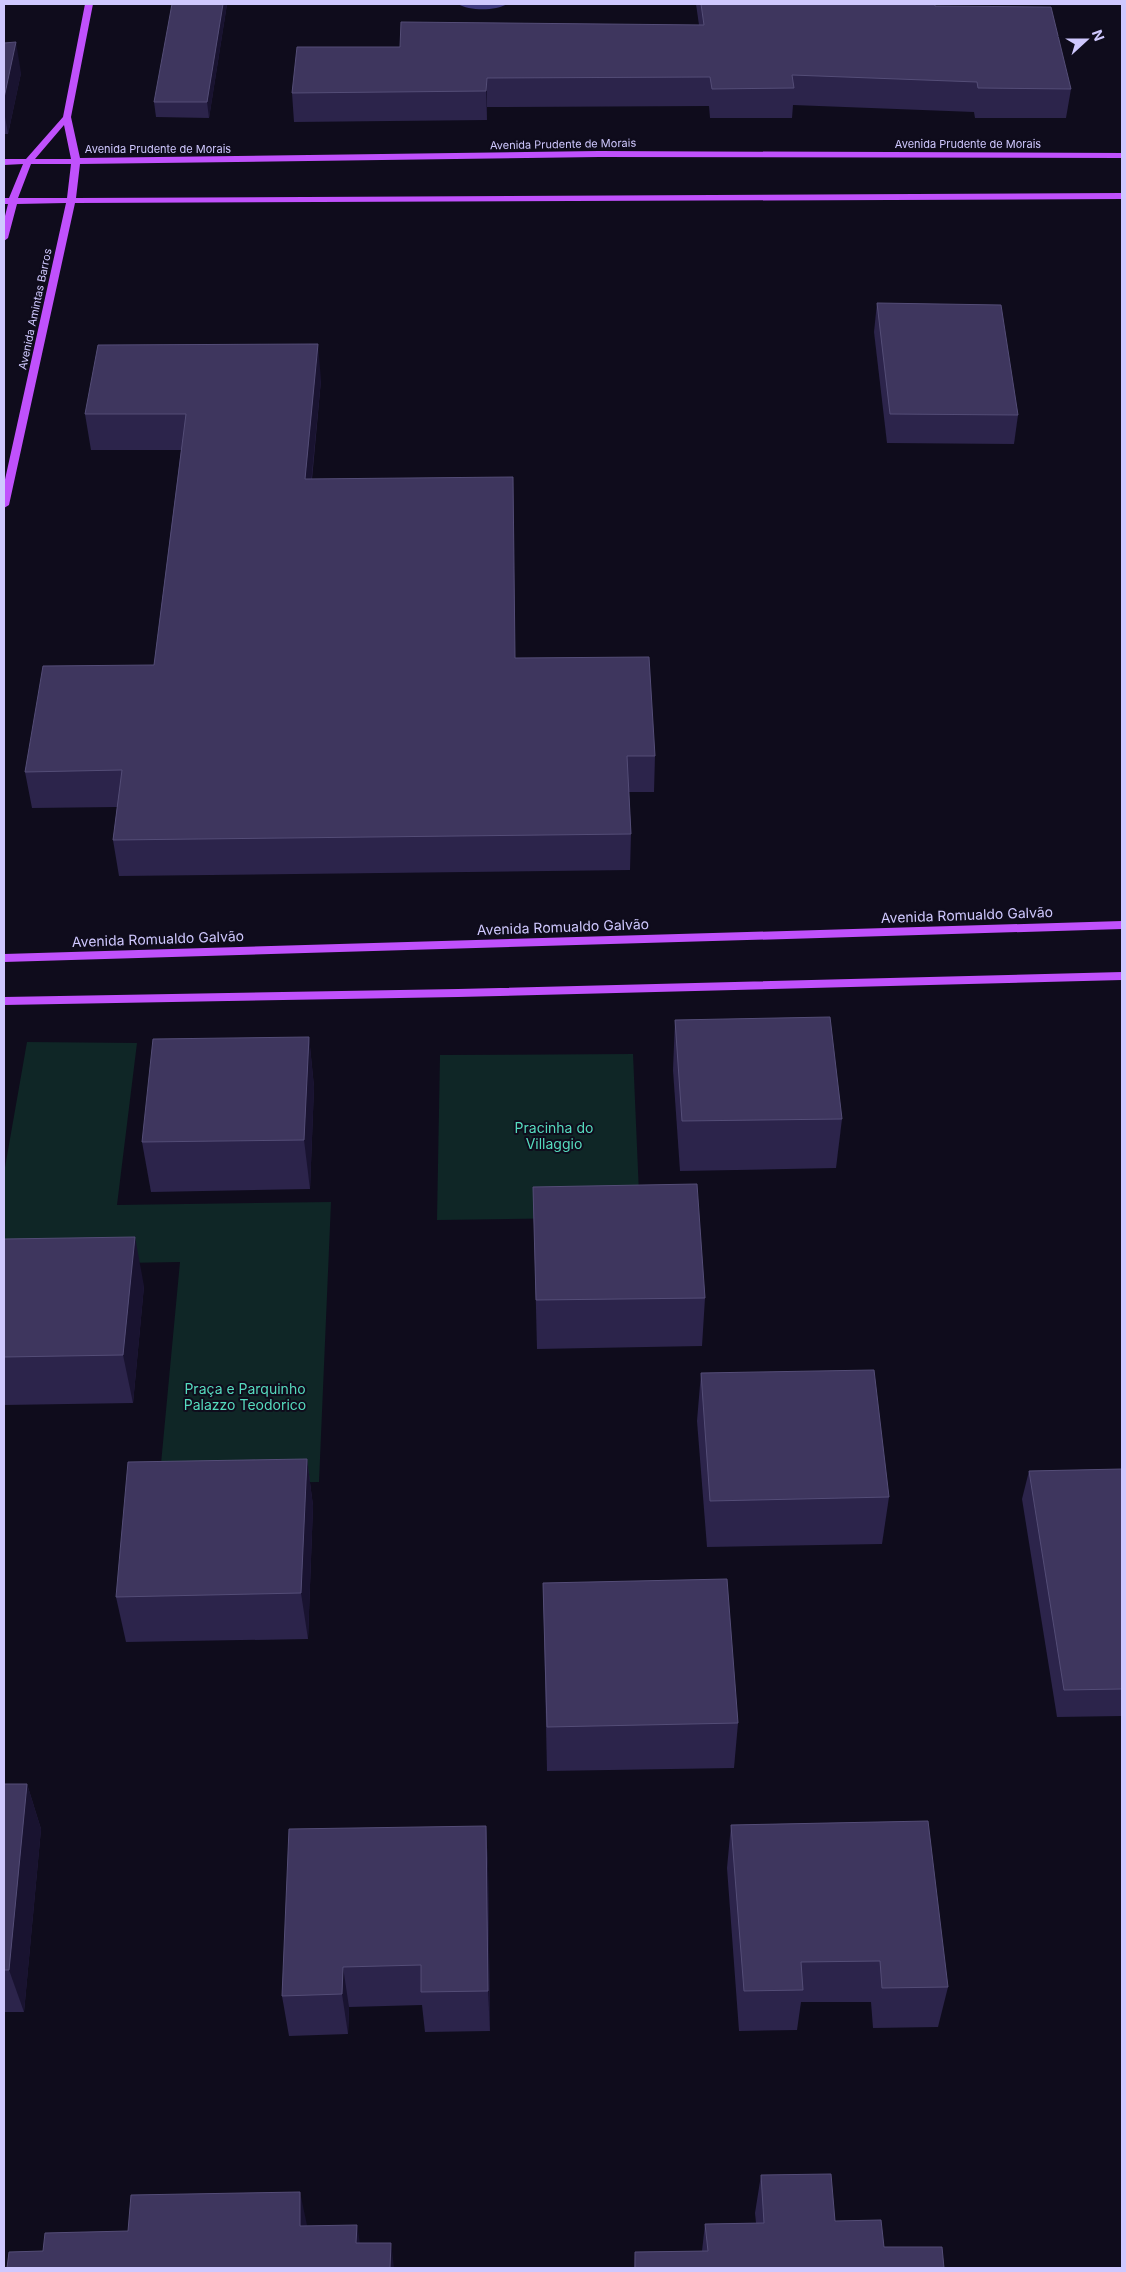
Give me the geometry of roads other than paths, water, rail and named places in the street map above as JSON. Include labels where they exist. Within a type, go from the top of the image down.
[{"type":"main road","name":"Avenida Amintas Barros","points":[[4,506],[70,200],[76,161],[67,117],[89,4]]},
{"type":"main road","name":"Avenida Amintas Barros","points":[[4,238],[8,200],[28,162],[67,117]]},
{"type":"main road","name":"Avenida Prudente de Morais","points":[[4,162],[599,154],[1122,156]]},
{"type":"main road","points":[[8,200],[1122,196]]},
{"type":"main road","name":"Avenida Romualdo Galvão","points":[[4,958],[1122,925]]},
{"type":"main road","points":[[4,1001],[458,993],[1122,976]]},
{"type":"street","points":[[462,4],[488,7],[502,4]]},
{"type":"park label","name":"Pracinha do Villaggio","points":[[554,1136]]},
{"type":"park label","name":"Praça e Parquinho Palazzo Teodorico","points":[[245,1398]]}]
